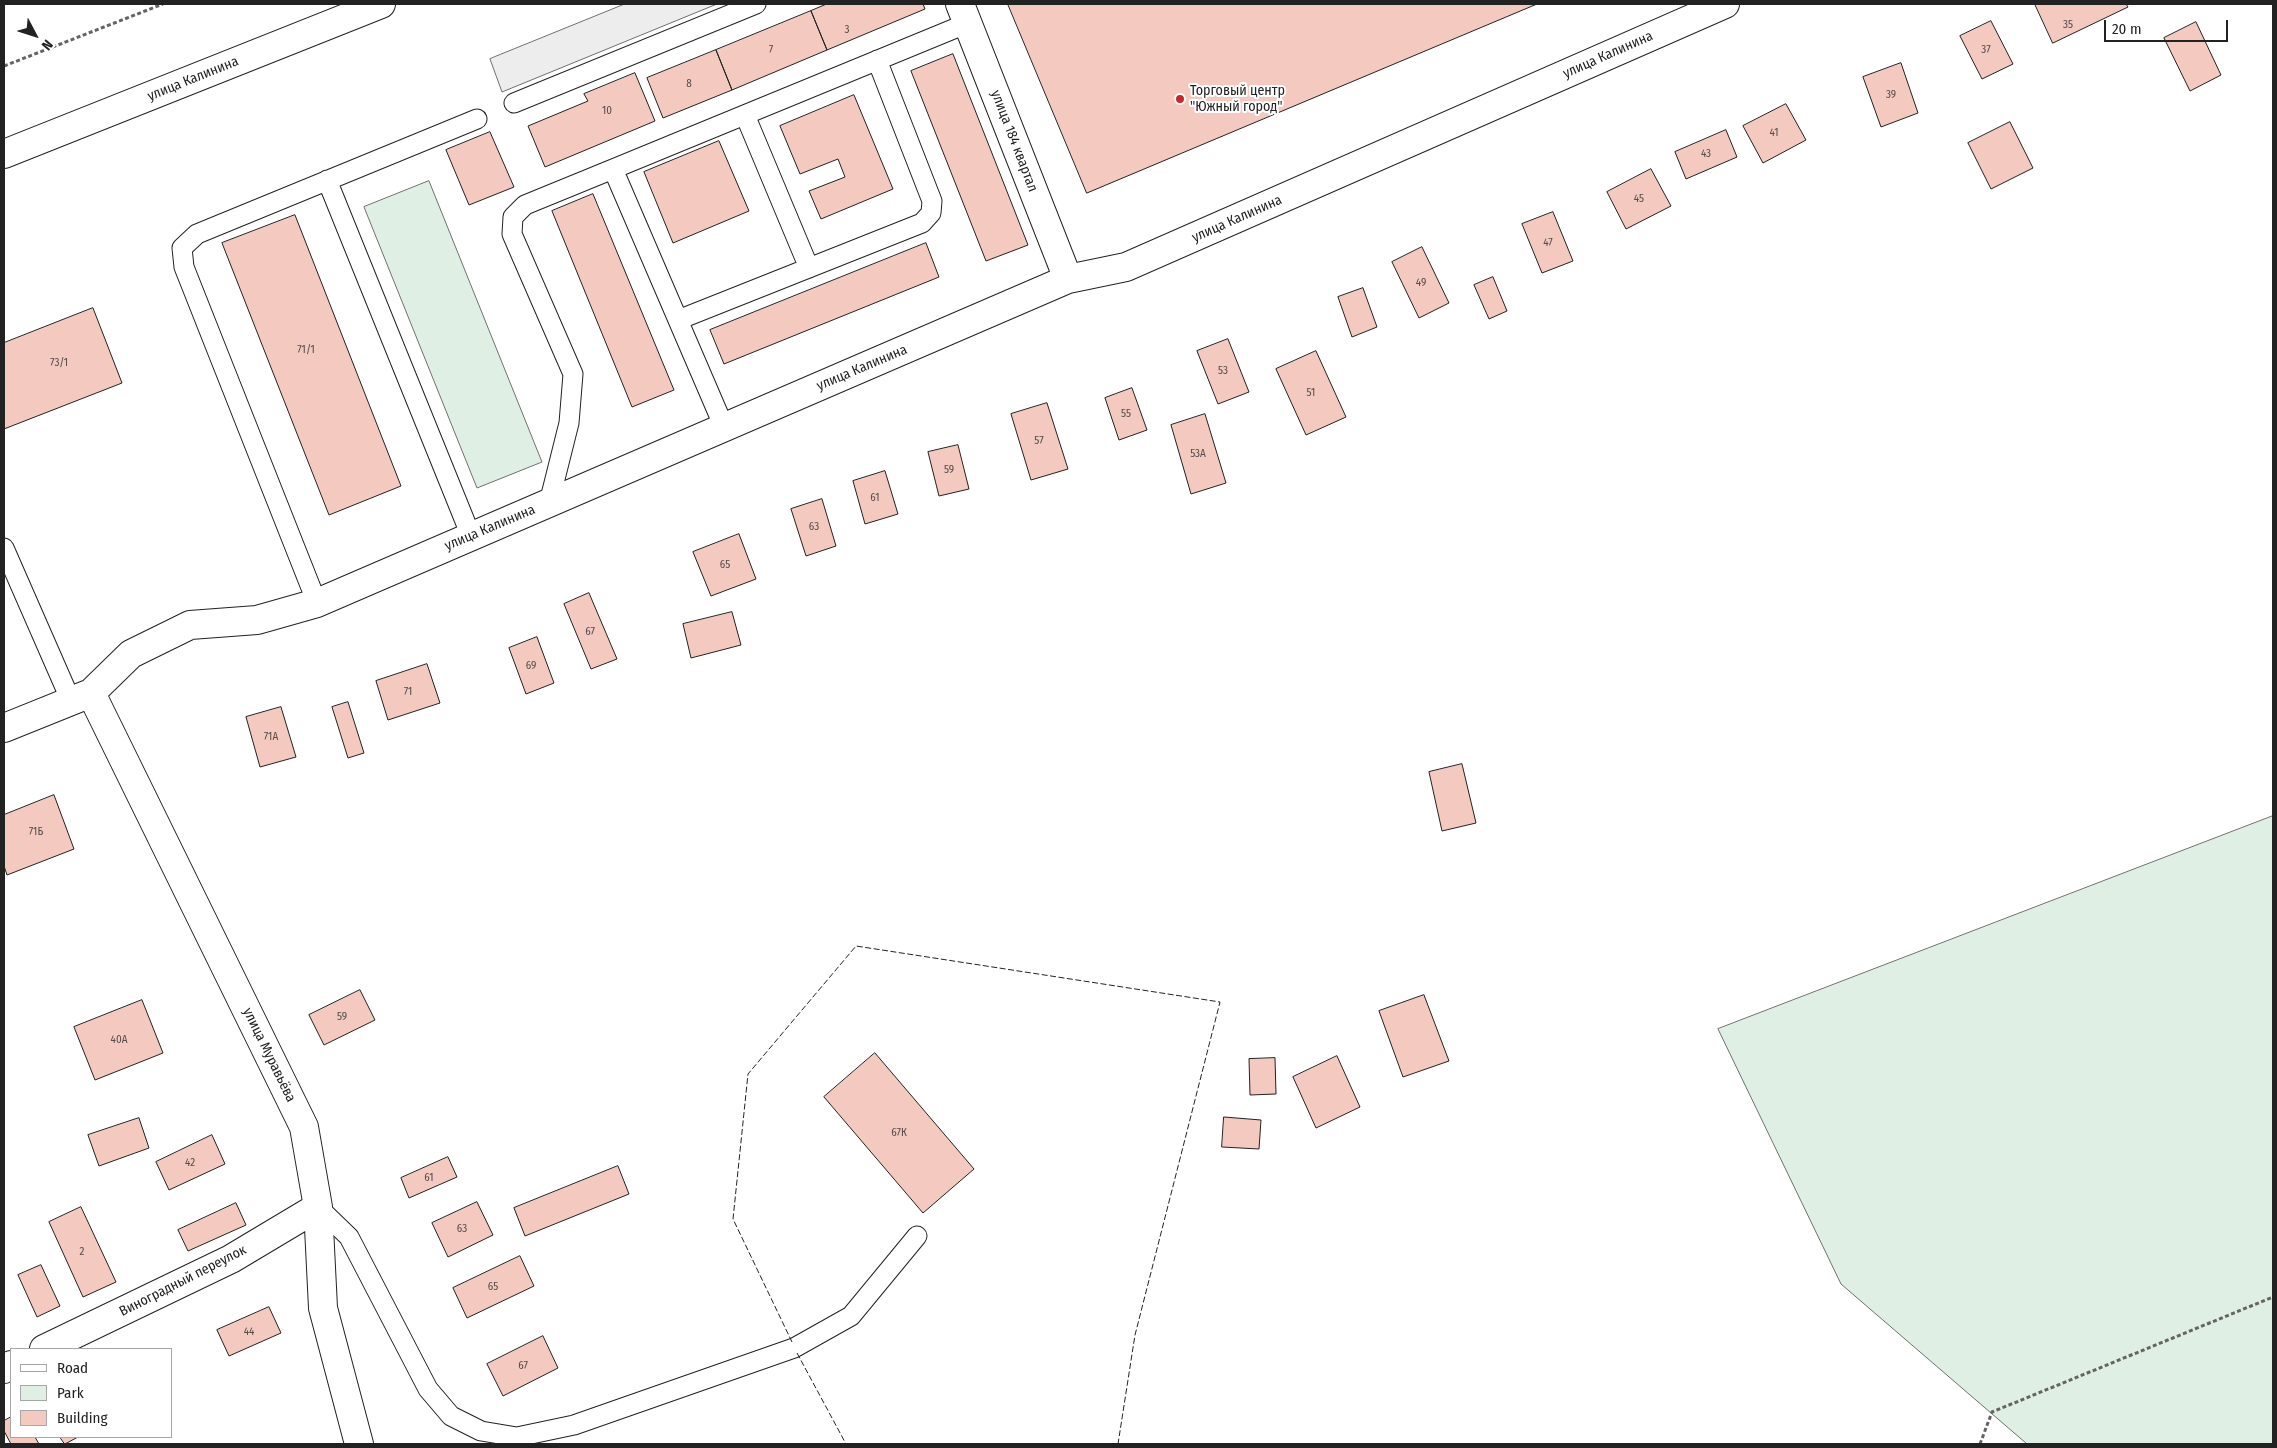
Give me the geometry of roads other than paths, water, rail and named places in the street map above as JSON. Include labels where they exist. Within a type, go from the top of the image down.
[{"type":"street","name":"улица Калинина","points":[[4,154],[381,4]]},
{"type":"street","name":"улица Калинина","points":[[4,728],[81,697],[131,654],[190,625],[257,620],[317,603],[1068,279],[1126,267],[1725,4]]},
{"type":"street","name":"улица 184 квартал","points":[[964,13],[1068,279]]},
{"type":"street","name":"улица Муравьёва","points":[[81,697],[304,1127],[318,1207],[323,1308],[358,1444]]},
{"type":"street","name":"Виноградный переулок","points":[[46,1348],[231,1259],[318,1207]]},
{"type":"lane","points":[[514,103],[756,4]]},
{"type":"lane","points":[[549,503],[569,423],[573,374],[512,234],[513,217],[525,205],[877,60],[964,13]]},
{"type":"lane","points":[[678,320],[922,223],[931,213],[932,200],[877,60]]},
{"type":"lane","points":[[745,115],[809,268]]},
{"type":"lane","points":[[317,603],[184,267],[182,248],[197,234],[476,119]]},
{"type":"lane","points":[[613,169],[724,427]]},
{"type":"lane","points":[[327,180],[471,536]]},
{"type":"lane","points":[[4,548],[81,697]]},
{"type":"lane","points":[[318,1207],[350,1236],[428,1389],[451,1416],[481,1431],[517,1437],[574,1425],[794,1348],[850,1316],[917,1236]]},
{"type":"place","name":"Торговый центр \"Южный город\"","points":[[1180,99]]}]
